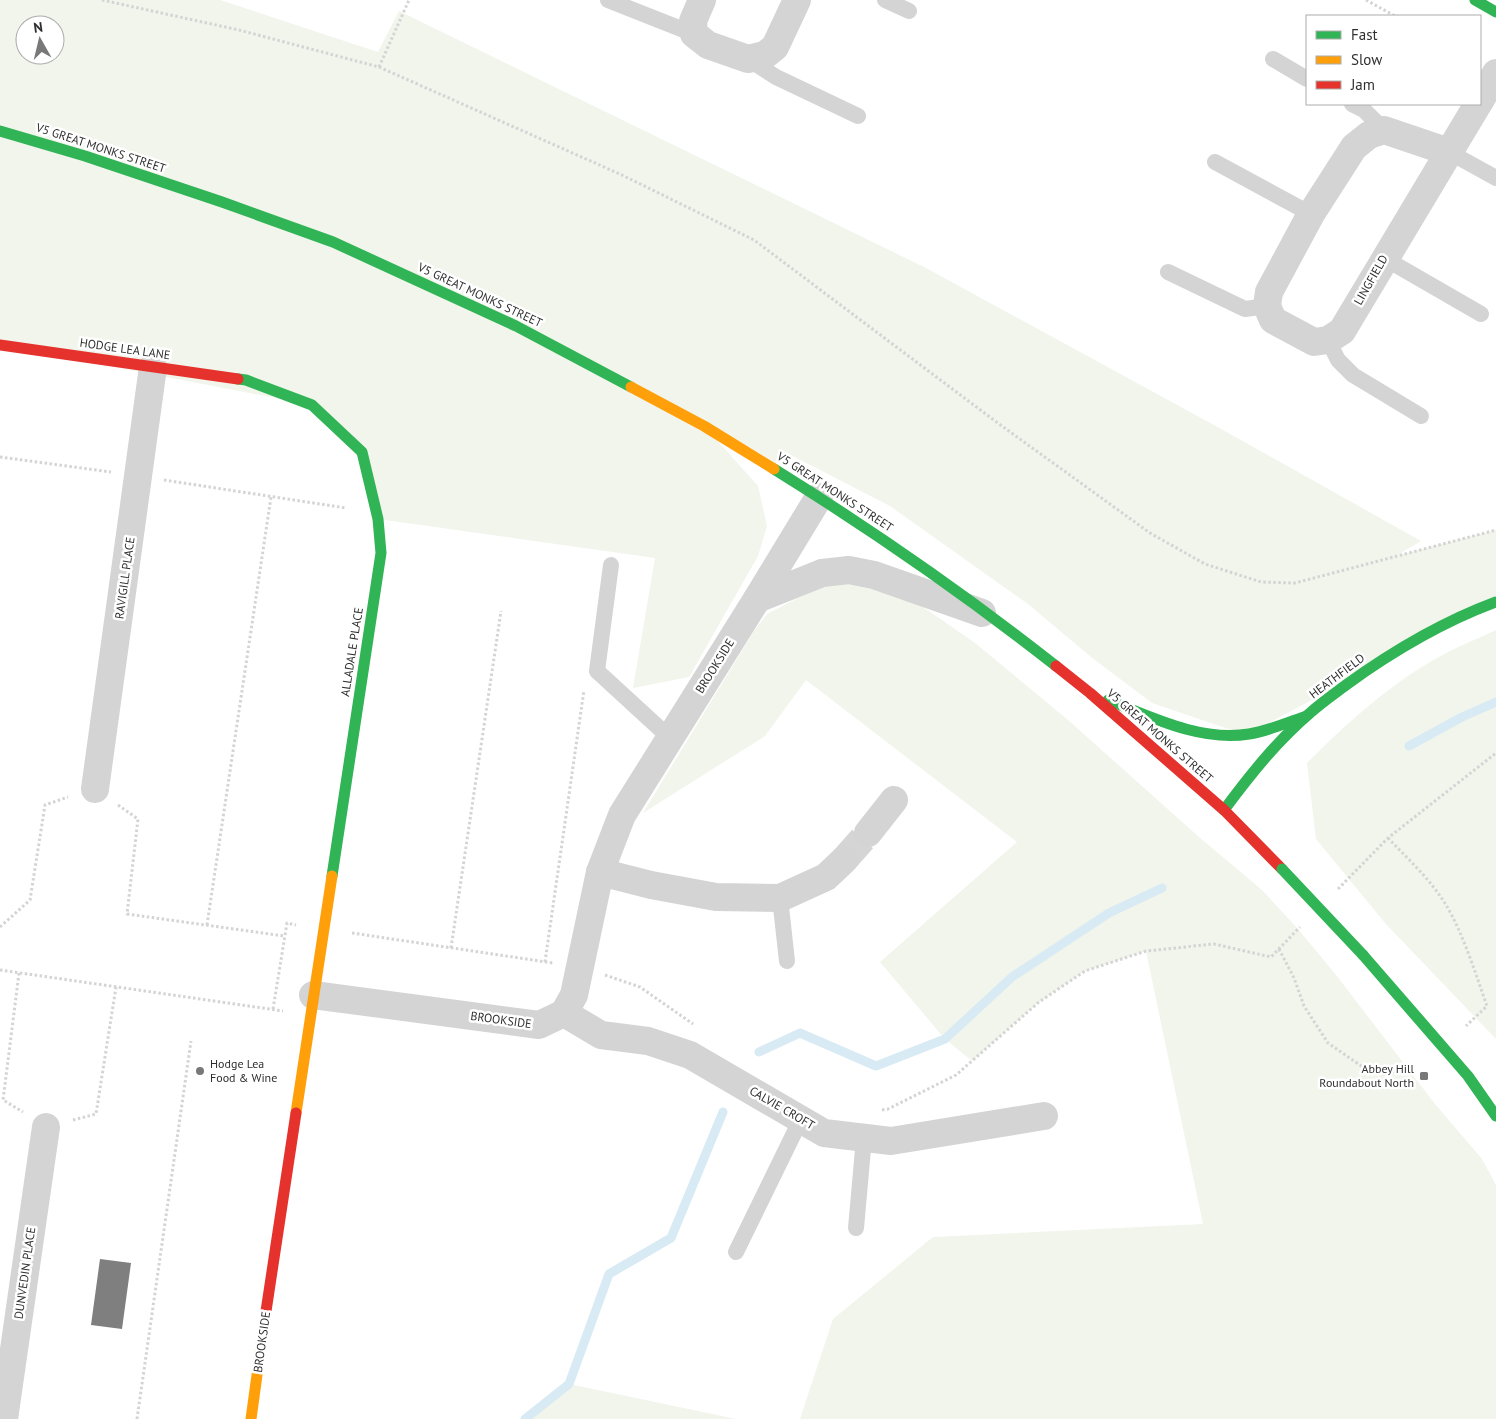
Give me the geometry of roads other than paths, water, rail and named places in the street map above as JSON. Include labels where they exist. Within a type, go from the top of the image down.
[{"type":"street","points":[[702,0],[693,21],[694,34],[708,45],[748,59],[765,55],[775,47],[797,0]]},
{"type":"street","points":[[1474,0],[1496,12]]},
{"type":"street","name":"LINGFIELD","points":[[1481,99],[1496,73]]},
{"type":"street","name":"LINGFIELD","points":[[1328,340],[1342,331],[1477,105]]},
{"type":"street","points":[[1328,340],[1314,342],[1289,329],[1273,320],[1267,306],[1269,292],[1311,214],[1354,147],[1369,135],[1384,130],[1449,152]]},
{"type":"street","name":"V5 GREAT MONKS STREET","points":[[0,131],[85,156],[333,242],[516,326],[704,426],[819,497],[903,553],[993,617],[1090,693],[1224,810],[1363,955],[1468,1076],[1496,1116]]},
{"type":"street","name":"HODGE LEA LANE","points":[[0,345],[246,380]]},
{"type":"street","name":"RAVIGILL PLACE","points":[[95,789],[153,367]]},
{"type":"street","name":"ALLADALE PLACE","points":[[246,380],[312,405],[362,452],[376,513],[381,553],[312,1005]]},
{"type":"street","name":"BROOKSIDE","points":[[251,1419],[278,1225],[312,1005],[539,1025],[564,1013],[574,995],[600,872],[622,814],[819,497]]},
{"type":"street","points":[[757,599],[822,573],[849,570],[874,575],[993,617]]},
{"type":"street","name":"HEATHFIELD","points":[[1224,810],[1251,776],[1304,717],[1380,660],[1414,639],[1474,610],[1496,602]]},
{"type":"street","points":[[1090,693],[1178,727],[1210,734],[1246,735],[1304,717]]},
{"type":"street","points":[[868,833],[894,800]]},
{"type":"street","points":[[600,872],[651,885],[716,897],[780,898],[826,877],[844,860]]},
{"type":"street","name":"CALVIE CROFT","points":[[564,1013],[601,1035],[648,1041],[690,1055],[824,1133],[891,1141],[1044,1116]]},
{"type":"street","name":"DUNVEDIN PLACE","points":[[4,1419],[46,1127]]},
{"type":"lane","points":[[608,0],[694,34]]},
{"type":"lane","points":[[885,0],[909,11]]},
{"type":"lane","points":[[748,59],[776,77],[858,116]]},
{"type":"lane","points":[[1273,59],[1306,78]]},
{"type":"lane","points":[[1354,105],[1364,110],[1384,130]]},
{"type":"lane","points":[[1449,152],[1496,178]]},
{"type":"lane","points":[[1216,162],[1311,214]]},
{"type":"lane","points":[[1384,258],[1481,314]]},
{"type":"lane","points":[[1168,272],[1245,308],[1267,306]]},
{"type":"lane","points":[[1328,340],[1338,360],[1353,375],[1420,416]]},
{"type":"lane","points":[[611,565],[597,670],[670,738]]},
{"type":"lane","points":[[780,898],[787,960]]},
{"type":"lane","points":[[736,1252],[801,1120]]},
{"type":"lane","points":[[856,1228],[864,1138]]},
{"type":"waterway","points":[[1409,746],[1462,717],[1496,702]]},
{"type":"waterway","points":[[759,1052],[800,1033],[876,1066],[945,1039],[1012,977],[1109,913],[1162,888]]},
{"type":"waterway","points":[[525,1419],[569,1384],[609,1274],[671,1238],[723,1112]]},
{"type":"tunnel","points":[[844,860],[868,833]]},
{"type":"place","name":"Hodge Lea Food & Wine","points":[[200,1071]]},
{"type":"place","name":"Abbey Hill Roundabout North","points":[[1424,1076]]}]
